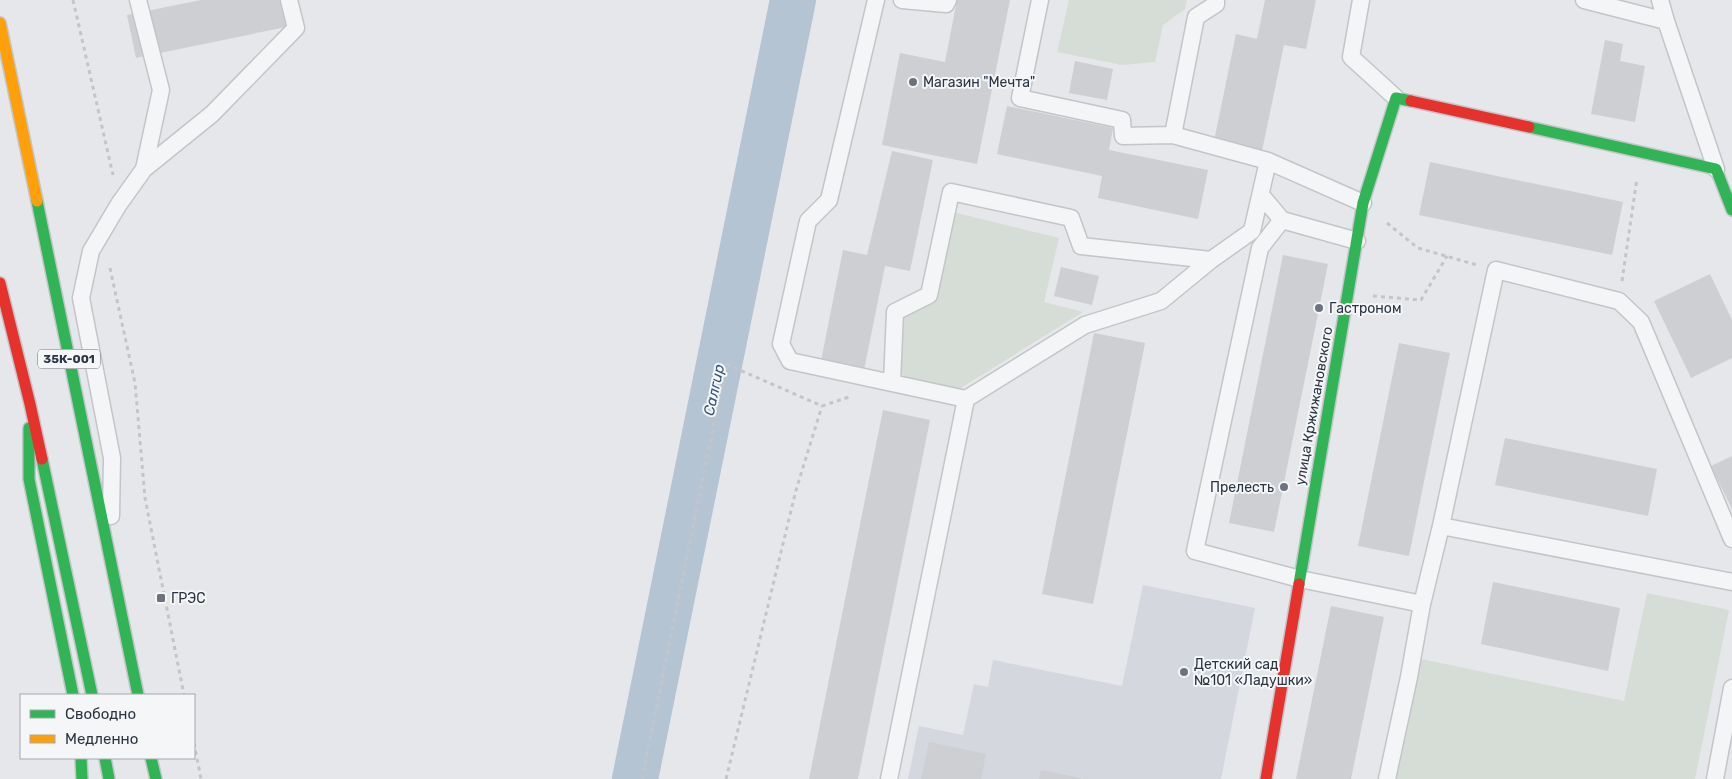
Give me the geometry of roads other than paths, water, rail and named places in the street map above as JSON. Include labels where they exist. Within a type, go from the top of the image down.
[{"type":"street","name":"35К-001","points":[[0,23],[138,694]]},
{"type":"street","points":[[1396,98],[1716,169],[1732,210]]},
{"type":"street","name":"улица Кржижановского","points":[[1266,779],[1363,203],[1396,98]]},
{"type":"street","name":"35К-001","points":[[0,283],[30,404],[92,694]]},
{"type":"street","points":[[4,348],[30,404],[29,479],[73,694]]},
{"type":"street","points":[[80,759],[82,779]]},
{"type":"street","points":[[105,759],[109,779]]},
{"type":"street","points":[[151,759],[156,779]]},
{"type":"lane","points":[[138,0],[161,90],[144,169]]},
{"type":"lane","points":[[110,555],[112,458],[81,298],[91,251],[119,204],[144,169],[212,114],[296,28],[289,0]]},
{"type":"lane","points":[[876,0],[829,200],[808,222],[781,344],[790,361],[966,399],[1085,325],[1161,301],[1211,260],[1252,231],[1268,161]]},
{"type":"lane","points":[[902,0],[946,4],[948,0]]},
{"type":"lane","points":[[1040,0],[1020,98],[1122,120],[1123,136],[1173,135],[1268,161],[1363,203]]},
{"type":"lane","points":[[1173,135],[1196,17],[1216,4],[1216,0]]},
{"type":"lane","points":[[1361,0],[1351,57],[1396,98]]},
{"type":"lane","points":[[1584,0],[1666,21]]},
{"type":"lane","points":[[1660,0],[1716,169]]},
{"type":"lane","points":[[892,383],[895,312],[929,295],[951,192],[1071,218],[1081,246],[1211,260]]},
{"type":"lane","points":[[1261,195],[1282,220],[1357,241]]},
{"type":"lane","points":[[1282,220],[1260,248],[1196,550],[1300,579],[1422,604]]},
{"type":"lane","points":[[1387,779],[1409,677],[1422,604],[1441,526],[1496,270],[1619,301],[1641,322],[1732,539]]},
{"type":"lane","points":[[889,779],[966,399]]},
{"type":"lane","points":[[1441,526],[1732,582]]},
{"type":"lane","points":[[1715,779],[1732,688]]},
{"type":"waterway","name":"Салгир","points":[[635,779],[793,0]]},
{"type":"place","name":"Магазин \"Мечта\"","points":[[913,82]]},
{"type":"place","name":"Гастроном","points":[[1319,308]]},
{"type":"place","name":"Прелесть","points":[[1284,487]]},
{"type":"place","name":"ГРЭС","points":[[161,598]]},
{"type":"place","name":"Детский сад №101 «Ладушки»","points":[[1184,672]]}]
